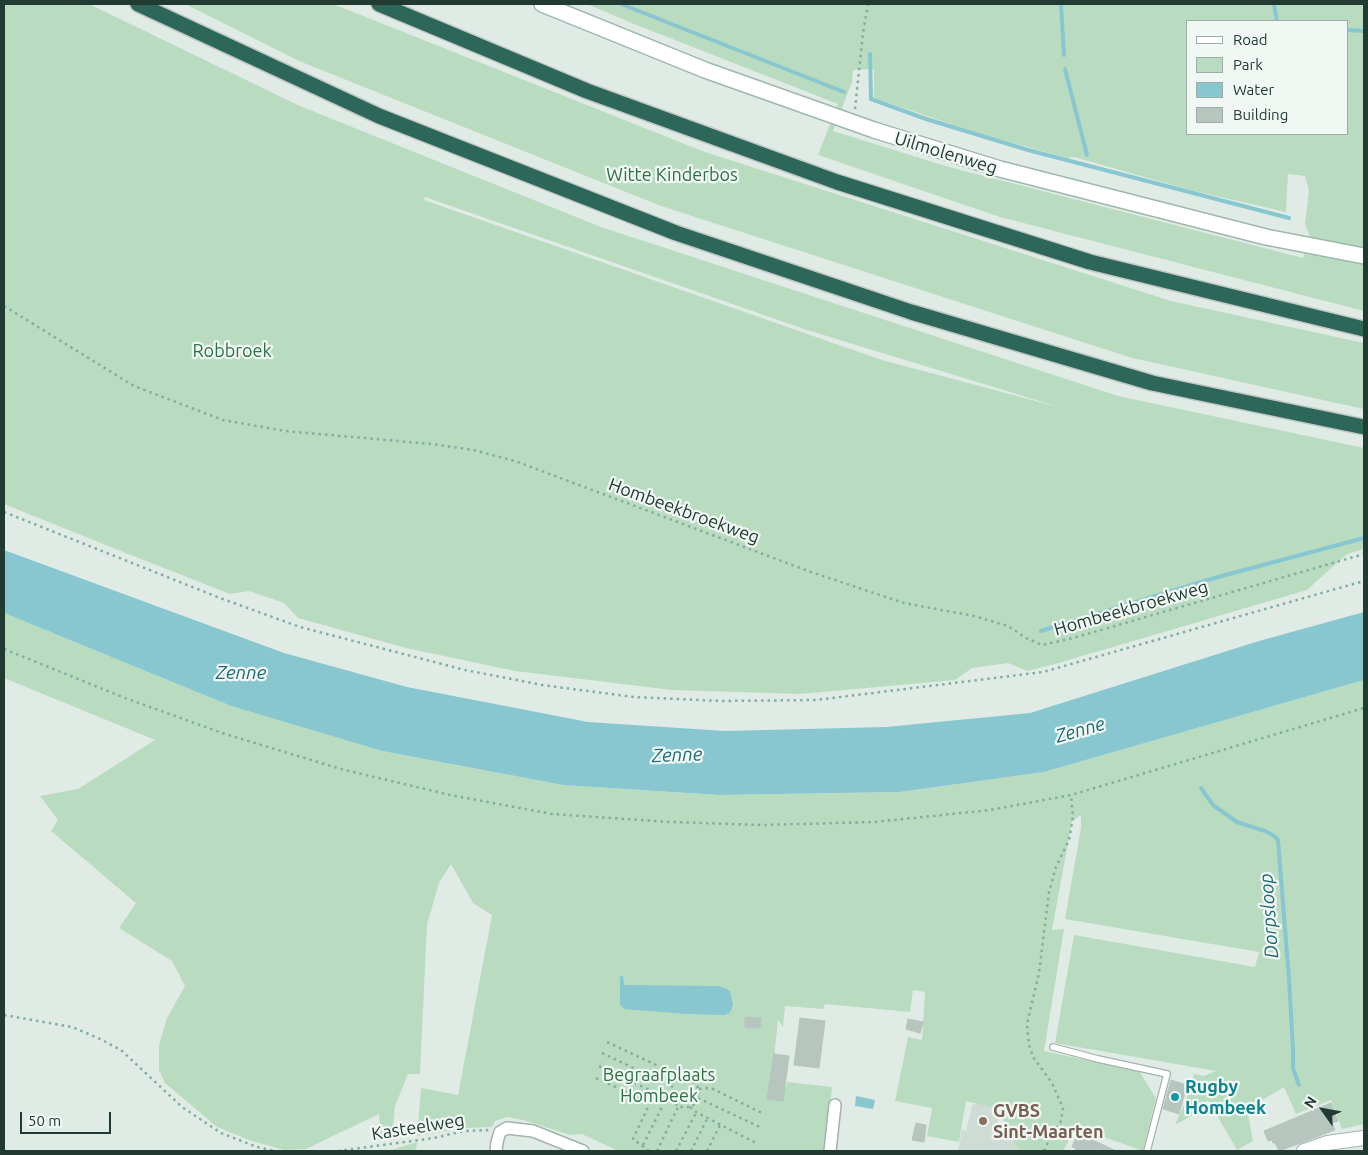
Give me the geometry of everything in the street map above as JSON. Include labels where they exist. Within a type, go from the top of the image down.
[{"type":"highway","points":[[138,4],[379,116],[676,233],[911,312],[1152,383],[1364,427]]},
{"type":"highway","points":[[379,4],[587,91],[836,182],[1090,262],[1364,329]]},
{"type":"main road","name":"Uilmolenweg","points":[[542,4],[705,70],[854,123],[1000,169],[1266,237],[1364,256]]},
{"type":"street","points":[[830,1151],[834,1104]]},
{"type":"street","points":[[496,1151],[500,1132],[507,1128],[521,1128],[553,1138],[583,1151]]},
{"type":"street","points":[[1304,1151],[1328,1143],[1364,1138]]},
{"type":"lane","points":[[1053,1047],[1166,1074],[1147,1151]]},
{"type":"path","points":[[854,123],[863,33],[868,4]]},
{"type":"path","name":"Hombeekbroekweg","points":[[4,306],[134,386],[223,420],[285,431],[432,444],[473,450],[515,461],[811,572],[904,602],[974,616],[1008,626],[1042,645],[1066,640],[1364,554]]},
{"type":"path","points":[[4,512],[202,591],[300,627],[465,670],[542,685],[643,697],[722,701],[816,700],[1043,672],[1364,581]]},
{"type":"path","points":[[4,649],[125,698],[251,742],[350,771],[450,795],[552,814],[670,822],[763,825],[874,822],[990,810],[1071,795],[1364,708]]},
{"type":"path","points":[[1044,1151],[1048,1140],[1061,1121],[1063,1108],[1052,1083],[1029,1045],[1027,1024],[1039,973],[1049,892],[1056,867],[1069,840],[1074,817],[1071,795]]},
{"type":"path","points":[[4,1015],[72,1027],[98,1038],[121,1050],[182,1107],[222,1133],[257,1147],[276,1151]]},
{"type":"path","points":[[607,1042],[667,1070],[678,1078]]},
{"type":"path","points":[[602,1053],[672,1086]]},
{"type":"path","points":[[599,1066],[656,1093],[667,1097],[672,1096]]},
{"type":"path","points":[[681,1076],[690,1079],[697,1085],[698,1098],[692,1107],[678,1107],[671,1092],[676,1079],[681,1076]]},
{"type":"path","points":[[596,1078],[650,1103]]},
{"type":"path","points":[[698,1089],[713,1089],[762,1113]]},
{"type":"path","points":[[650,1151],[633,1138],[656,1093]]},
{"type":"path","points":[[643,1145],[667,1097]]},
{"type":"path","points":[[698,1098],[760,1127]]},
{"type":"path","points":[[657,1151],[678,1107]]},
{"type":"path","points":[[690,1107],[696,1112],[756,1143]]},
{"type":"path","points":[[676,1151],[696,1112]]},
{"type":"path","points":[[691,1151],[707,1118]]},
{"type":"path","points":[[707,1151],[720,1125]]},
{"type":"path","name":"Kasteelweg","points":[[338,1151],[434,1138],[464,1131],[500,1132]]},
{"type":"shaded area","name":"GVBS Sint-Maarten","points":[[977,1103],[992,1106],[1000,1112],[995,1136],[1010,1138],[1021,1151],[958,1151],[962,1130],[966,1131],[972,1106]]},
{"type":"green space","name":"Robbroek","points":[[4,4],[89,4],[300,106],[601,227],[1118,396],[1364,448],[1364,549],[1347,554],[1307,590],[1027,671],[1008,663],[972,668],[955,680],[800,694],[672,690],[515,671],[406,648],[298,618],[284,603],[249,591],[230,594],[4,504]],"holes":[[[425,197],[807,330],[1062,408],[882,360],[424,200]]]},
{"type":"green space","name":"Witte Kinderbos","points":[[185,4],[333,4],[705,152],[1171,301],[1364,343],[1364,409],[1132,358],[661,206],[299,61]]},
{"type":"green space","points":[[587,4],[1364,4],[1364,311],[1000,217],[818,155],[838,104]],"holes":[[[874,69],[874,98],[974,132],[1067,158],[1074,157],[1190,190],[1286,212],[1288,174],[1305,176],[1309,190],[1305,224],[1310,237],[1303,258],[949,167],[833,131],[852,82],[853,70]]]},
{"type":"green space","name":"Begraafplaats Hombeek","points":[[4,613],[231,706],[382,751],[563,785],[719,795],[900,792],[1044,772],[1364,680],[1364,1124],[1342,1129],[1331,1100],[1296,1114],[1284,1087],[1247,1109],[1253,1141],[1237,1150],[1208,1100],[1195,1114],[1175,1125],[1186,1100],[1194,1074],[1204,1076],[1216,1071],[1055,1043],[1074,935],[1255,967],[1259,952],[1065,919],[1081,828],[1081,815],[1072,821],[1052,930],[1064,929],[1044,1051],[1139,1071],[1156,1098],[1143,1151],[1076,1127],[1063,1151],[1020,1151],[1010,1137],[999,1109],[966,1101],[959,1142],[927,1136],[932,1108],[895,1101],[908,1037],[922,1040],[925,992],[913,990],[910,1012],[825,1004],[823,1009],[785,1006],[783,1027],[778,1020],[771,1087],[786,1087],[787,1082],[832,1087],[826,1151],[618,1151],[582,1134],[570,1135],[523,1120],[507,1117],[495,1121],[492,1127],[465,1128],[417,1136],[421,1088],[458,1095],[492,915],[473,903],[451,864],[439,883],[427,925],[420,1074],[408,1074],[395,1106],[392,1138],[381,1141],[379,1114],[306,1149],[284,1150],[249,1140],[217,1127],[165,1083],[159,1070],[159,1045],[167,1018],[185,986],[172,961],[119,928],[136,903],[51,831],[58,820],[40,796],[78,789],[155,740],[4,678]]},
{"type":"green space","points":[[417,1142],[416,1151],[388,1151]]},
{"type":"water","name":"Zenne","points":[[4,550],[284,653],[407,687],[588,722],[725,731],[886,727],[1030,713],[1259,641],[1364,612],[1364,680],[1044,772],[900,792],[719,795],[563,785],[382,751],[231,706],[4,613]]},
{"type":"water","points":[[620,976],[623,976],[624,985],[719,986],[730,991],[733,1005],[731,1011],[726,1015],[624,1009],[620,1005]]},
{"type":"water","points":[[856,1096],[875,1100],[873,1109],[855,1106]]},
{"type":"building","points":[[745,1017],[761,1018],[760,1028],[745,1027]]},
{"type":"building","points":[[800,1018],[825,1021],[819,1068],[794,1065]]},
{"type":"building","points":[[908,1019],[923,1022],[920,1033],[906,1029]]},
{"type":"building","points":[[774,1054],[789,1056],[783,1101],[767,1099]]},
{"type":"building","name":"Rugby Hombeek","points":[[1171,1080],[1187,1085],[1179,1114],[1163,1109]]},
{"type":"building","points":[[1331,1103],[1338,1121],[1332,1123],[1335,1130],[1279,1151],[1272,1140],[1268,1141],[1264,1131]]},
{"type":"building","points":[[916,1123],[926,1125],[924,1142],[912,1140]]},
{"type":"building","points":[[1078,1133],[1116,1151],[1075,1151],[1076,1148],[1072,1147]]},
{"type":"waterway","points":[[621,4],[844,92]]},
{"type":"waterway","points":[[1061,4],[1064,55]]},
{"type":"waterway","points":[[1274,4],[1277,20]]},
{"type":"waterway","points":[[1348,30],[1364,31]]},
{"type":"waterway","points":[[870,54],[871,99],[926,119],[1028,150],[1289,218]]},
{"type":"waterway","points":[[1065,69],[1087,155]]},
{"type":"waterway","points":[[1041,631],[1218,577],[1364,538]]},
{"type":"waterway","name":"Dorpsloop","points":[[1201,788],[1213,805],[1237,822],[1265,831],[1278,840],[1289,979],[1293,1068],[1299,1085]]},
{"type":"place","name":"Rugby Hombeek","points":[[1175,1097]]},
{"type":"place","name":"GVBS Sint-Maarten","points":[[983,1121]]}]
